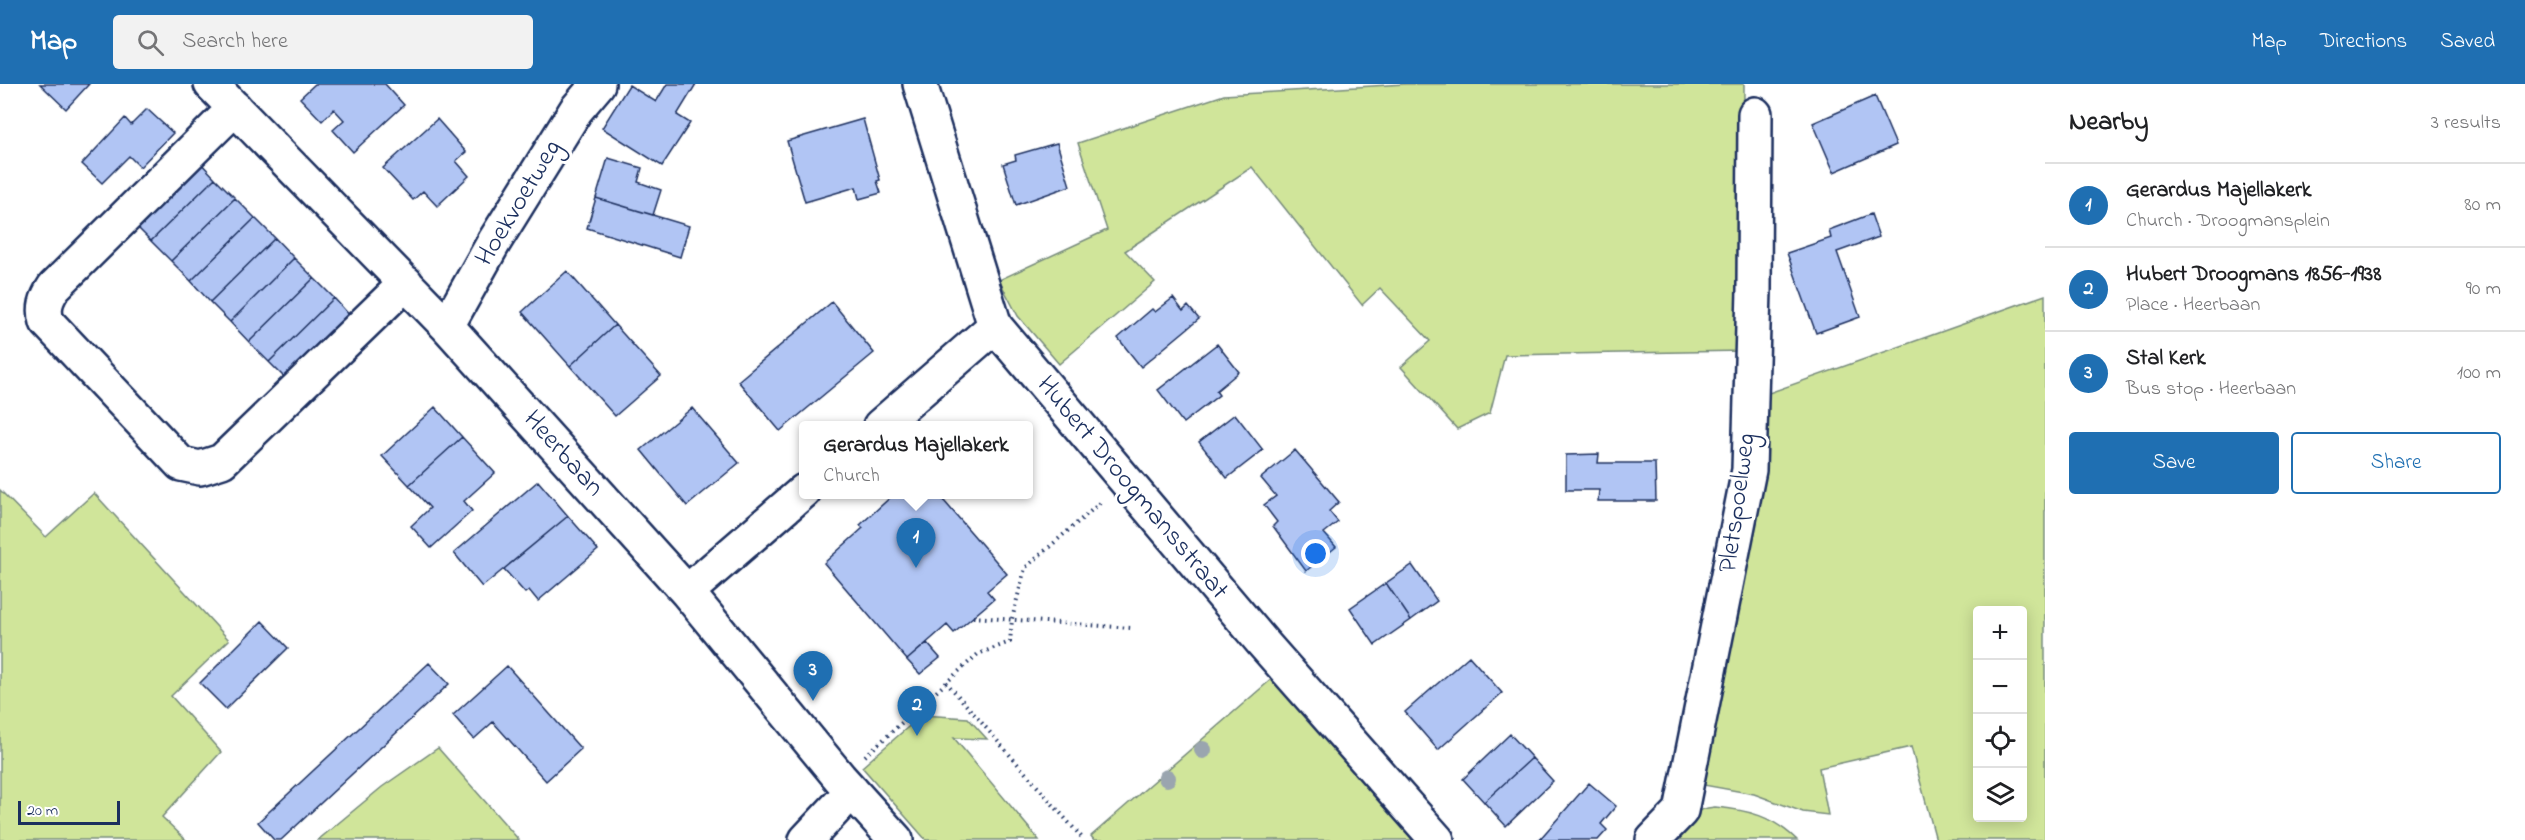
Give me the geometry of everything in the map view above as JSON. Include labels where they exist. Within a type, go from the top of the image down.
[{"type":"street","name":"Heerbaan","points":[[211,84],[447,326],[687,592],[846,784],[896,840]]},
{"type":"street","name":"Hoekvoetweg","points":[[447,326],[494,242],[576,110],[598,84]]},
{"type":"street","name":"Hubert Droogmansstraat","points":[[920,84],[995,326],[1263,643],[1437,840]]},
{"type":"street","points":[[235,108],[54,287],[44,311],[47,322],[181,464],[200,468],[222,461],[406,283]]},
{"type":"street","name":"Pletspoelweg","points":[[1653,840],[1681,811],[1749,470],[1754,290],[1755,114]]},
{"type":"street","points":[[886,421],[995,326]]},
{"type":"street","points":[[687,592],[799,496]]},
{"type":"street","points":[[806,840],[846,784]]},
{"type":"path","points":[[846,784],[946,682],[978,654],[1010,642],[1012,620],[1025,568],[1125,481]]},
{"type":"path","points":[[973,617],[1131,628]]},
{"type":"path","points":[[946,682],[1084,840]]},
{"type":"green space","points":[[1405,84],[1744,84],[1743,351],[1505,355],[1490,413],[1457,429],[1401,367],[1430,341],[1380,288],[1362,305],[1252,167],[1125,251],[1155,282],[1059,364],[1018,316],[999,280],[1107,230],[1078,143],[1224,95]]},
{"type":"green space","points":[[2045,295],[2045,840],[1936,840],[1911,747],[1819,768],[1828,815],[1803,812],[1754,794],[1698,784],[1766,394]]},
{"type":"green space","points":[[0,490],[46,537],[94,493],[229,640],[171,696],[221,752],[162,817],[186,840],[0,840]]},
{"type":"green space","points":[[1274,677],[1414,840],[1094,840],[1091,836]]},
{"type":"green space","points":[[922,715],[968,718],[987,739],[954,738],[1039,840],[926,840],[862,767]]},
{"type":"green space","points":[[438,748],[519,840],[318,840],[382,787]]},
{"type":"green space","points":[[1715,807],[1749,812],[1769,820],[1797,840],[1667,840],[1682,823],[1694,814],[1700,810]]},
{"type":"building","points":[[40,84],[89,84],[66,109]]},
{"type":"building","points":[[315,84],[385,84],[404,105],[353,152],[333,130],[344,120],[334,109],[322,121],[300,98]]},
{"type":"building","points":[[667,84],[696,84],[677,115],[690,123],[662,166],[602,128],[629,85],[656,102]]},
{"type":"building","points":[[1875,96],[1896,145],[1834,172],[1813,123]]},
{"type":"building","points":[[147,109],[173,133],[140,167],[129,156],[102,183],[82,164],[125,118],[131,125]]},
{"type":"building","points":[[437,119],[466,152],[456,161],[469,176],[437,206],[423,191],[413,200],[383,168]]},
{"type":"building","points":[[863,119],[880,180],[877,181],[881,193],[859,199],[856,187],[805,202],[787,141]]},
{"type":"building","points":[[1057,143],[1070,186],[1016,205],[1003,164],[1016,160],[1015,155]]},
{"type":"building","points":[[196,158],[215,178],[151,241],[131,221]]},
{"type":"building","points":[[608,158],[642,168],[638,182],[661,190],[653,215],[596,198]]},
{"type":"building","points":[[215,178],[235,198],[171,261],[151,241]]},
{"type":"building","points":[[235,198],[255,218],[191,281],[171,261]]},
{"type":"building","points":[[596,198],[689,226],[680,257],[587,228]]},
{"type":"building","points":[[1871,214],[1879,237],[1837,252],[1860,317],[1816,333],[1787,253],[1831,238],[1829,230]]},
{"type":"building","points":[[255,218],[275,238],[210,302],[191,281]]},
{"type":"building","points":[[275,238],[294,258],[230,322],[210,302]]},
{"type":"building","points":[[294,258],[314,278],[249,342],[230,322]]},
{"type":"building","points":[[567,271],[615,325],[570,366],[522,312]]},
{"type":"building","points":[[314,278],[334,298],[269,362],[249,342]]},
{"type":"building","points":[[334,298],[353,319],[289,382],[269,362]]},
{"type":"building","points":[[1173,298],[1183,311],[1188,306],[1199,319],[1141,367],[1118,338],[1152,309],[1155,312]]},
{"type":"building","points":[[832,302],[874,353],[780,431],[738,381]]},
{"type":"building","points":[[615,325],[661,376],[615,416],[570,366]]},
{"type":"building","points":[[1217,344],[1239,372],[1216,391],[1219,395],[1183,423],[1158,390]]},
{"type":"building","points":[[435,407],[462,437],[409,485],[382,456]]},
{"type":"building","points":[[692,408],[739,463],[687,506],[641,450]]},
{"type":"building","points":[[1235,414],[1263,450],[1227,478],[1199,442]]},
{"type":"building","points":[[462,437],[495,473],[464,501],[472,511],[431,548],[411,526],[430,508],[409,485]]},
{"type":"building","points":[[1295,450],[1339,502],[1329,511],[1338,522],[1324,533],[1336,547],[1306,571],[1273,526],[1277,522],[1264,505],[1276,496],[1261,478]]},
{"type":"building","points":[[1599,454],[1598,463],[1655,463],[1656,501],[1598,501],[1599,490],[1566,490],[1566,455]]},
{"type":"building","points":[[538,481],[568,516],[482,587],[454,553]]},
{"type":"building","points":[[889,499],[942,499],[1007,574],[987,591],[994,599],[954,633],[947,625],[907,660],[824,563],[863,528],[860,525]]},
{"type":"building","points":[[568,516],[598,550],[538,601],[529,590],[525,593],[504,569]]},
{"type":"building","points":[[1412,565],[1437,601],[1411,620],[1386,583]]},
{"type":"building","points":[[1386,583],[1411,620],[1375,645],[1350,608]]},
{"type":"building","points":[[262,621],[288,648],[226,709],[200,683]]},
{"type":"building","points":[[927,643],[940,658],[920,674],[907,660]]},
{"type":"building","points":[[1469,656],[1502,693],[1438,750],[1405,712]]},
{"type":"building","points":[[429,663],[449,684],[281,840],[274,840],[258,822]]},
{"type":"building","points":[[507,666],[581,749],[546,781],[493,722],[474,739],[453,715]]},
{"type":"building","points":[[1510,734],[1532,758],[1484,802],[1463,779]]},
{"type":"building","points":[[1532,758],[1553,781],[1506,826],[1484,802]]},
{"type":"building","points":[[1589,783],[1616,806],[1601,824],[1607,830],[1598,840],[1539,840]]},
{"type":"place","name":"Gerardus Majellakerk","points":[[916,568]]},
{"type":"place","name":"Stal Kerk","points":[[813,701]]},
{"type":"place","name":"Hubert Droogmans 1856-1938","points":[[917,736]]}]
